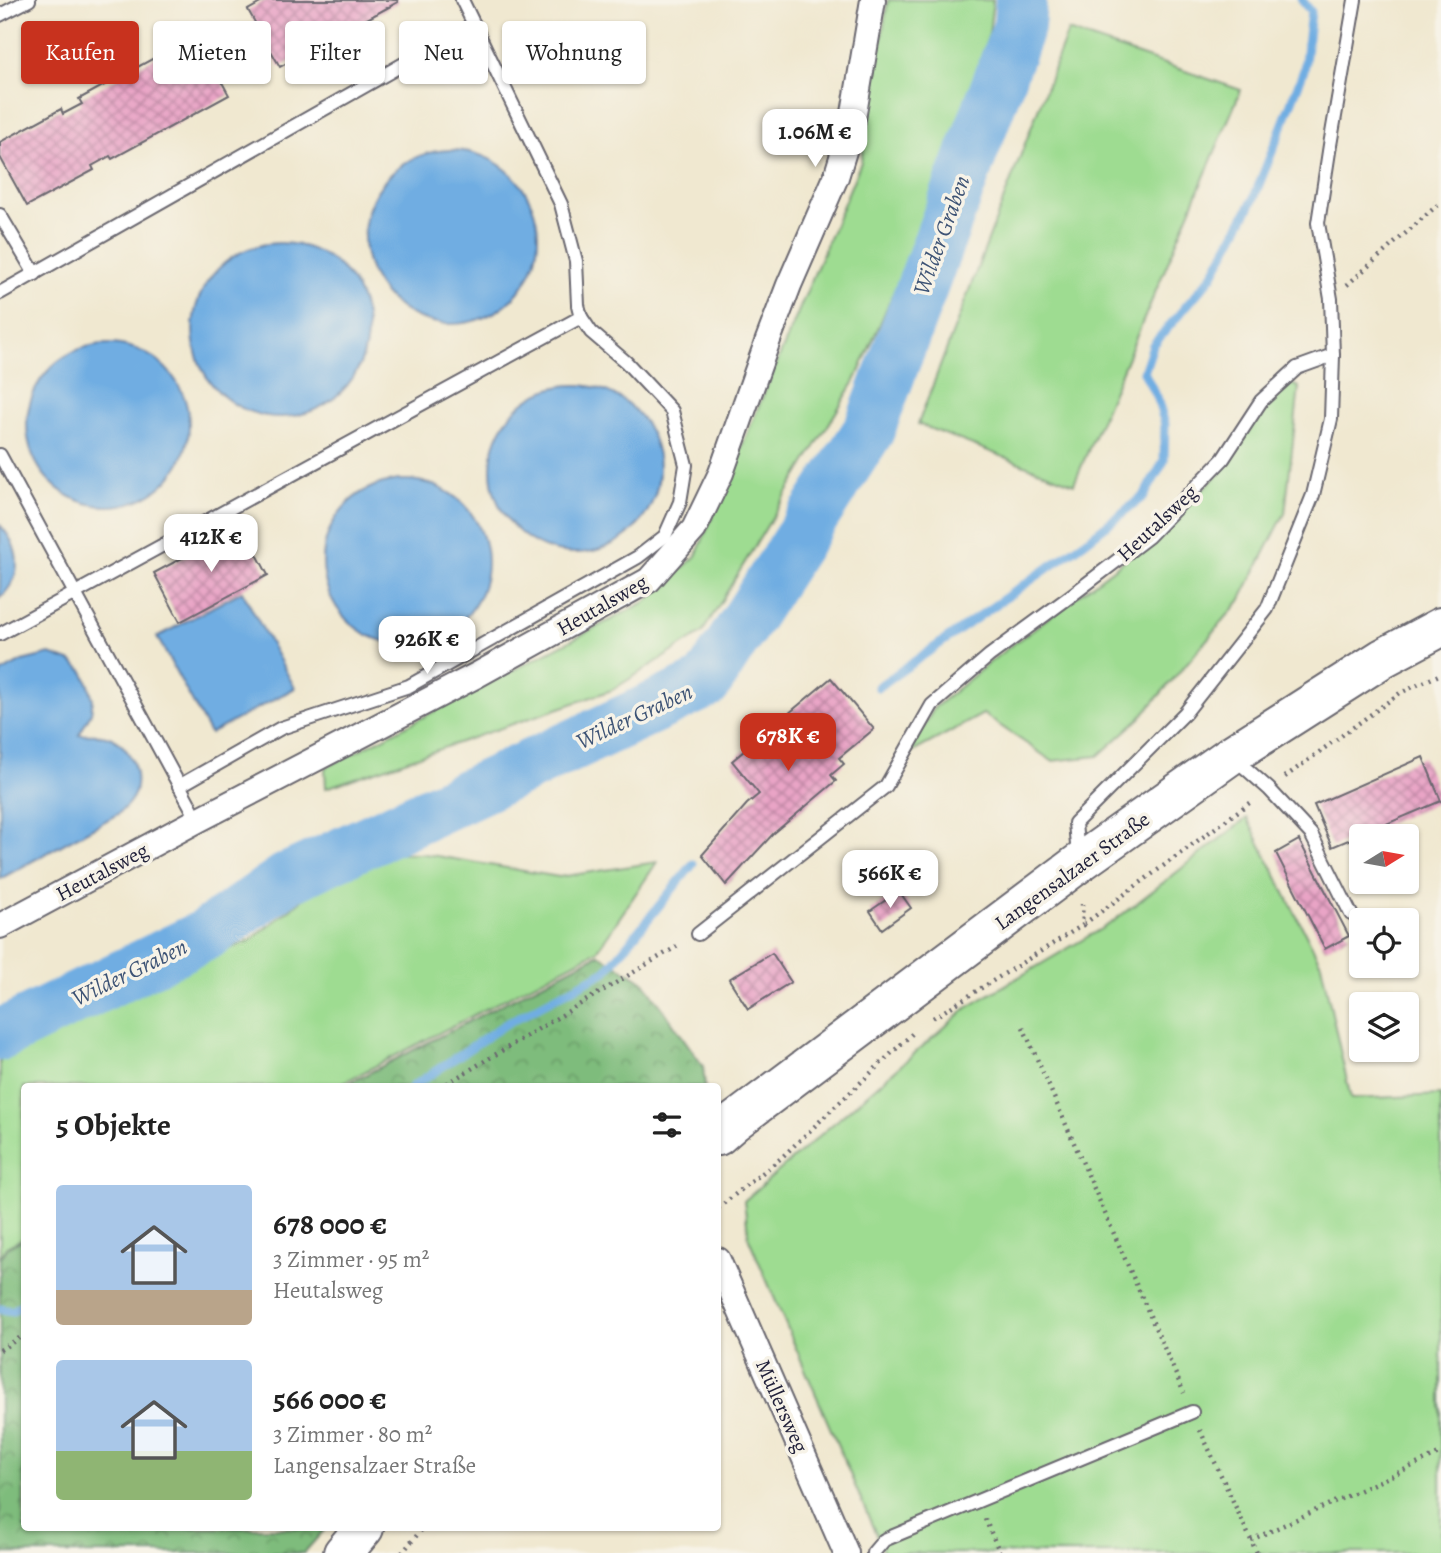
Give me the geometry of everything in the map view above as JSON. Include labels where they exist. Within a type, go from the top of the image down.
[{"type":"main road","name":"Langensalzaer Straße","points":[[721,1134],[1079,863],[1231,755],[1383,658],[1441,628]]},
{"type":"main road","points":[[343,1553],[361,1531]]},
{"type":"street","name":"Heutalsweg","points":[[0,926],[477,675],[649,580],[694,529],[721,473],[789,285],[836,177],[852,125],[873,0]]},
{"type":"street","name":"Müllersweg","points":[[721,1266],[846,1553]]},
{"type":"lane","points":[[0,15],[29,0]]},
{"type":"lane","points":[[462,0],[472,21]]},
{"type":"lane","points":[[1079,863],[1075,822],[1185,713],[1267,609],[1313,495],[1331,419],[1333,355],[1331,299],[1318,223],[1355,0]]},
{"type":"lane","points":[[179,786],[281,728],[409,686],[638,557],[665,536],[680,502],[686,465],[672,411],[626,362],[591,332],[581,317],[576,261],[561,204],[488,53]]},
{"type":"lane","points":[[0,293],[399,67]]},
{"type":"lane","points":[[0,215],[35,274]]},
{"type":"lane","points":[[0,634],[581,317]]},
{"type":"lane","name":"Heutalsweg","points":[[698,933],[886,786],[932,705],[989,656],[1148,537],[1223,459],[1261,401],[1297,368],[1333,355]]},
{"type":"lane","points":[[0,455],[198,820]]},
{"type":"lane","points":[[1231,755],[1269,789],[1311,834],[1349,910]]},
{"type":"lane","points":[[873,1553],[884,1540],[1192,1412]]},
{"type":"path","points":[[1331,299],[1441,202]]},
{"type":"path","points":[[721,1206],[779,1159],[922,1025],[1083,925],[1079,863]]},
{"type":"path","points":[[448,1083],[698,933]]},
{"type":"path","points":[[1023,1027],[1192,1412],[1258,1553]]},
{"type":"path","points":[[0,1350],[21,1337]]},
{"type":"path","points":[[1251,1540],[1441,1453]]},
{"type":"path","points":[[977,1502],[1000,1553]]},
{"type":"path","points":[[402,1553],[420,1531]]},
{"type":"green space","points":[[888,0],[993,0],[989,34],[926,218],[855,381],[702,633],[612,690],[326,788],[325,768],[647,601],[696,556],[861,162]]},
{"type":"green space","points":[[1068,31],[1241,90],[1074,484],[918,424]]},
{"type":"green space","points":[[1289,383],[1299,387],[1285,513],[1240,601],[1140,718],[1098,756],[1052,761],[983,714],[909,754],[934,708],[1000,654],[1153,539],[1223,469],[1259,411]]},
{"type":"green space","points":[[1247,818],[1321,964],[1351,1099],[1441,1095],[1441,1553],[884,1553],[749,1239],[744,1201],[968,1007],[1111,923]]},
{"type":"green space","points":[[362,853],[425,854],[559,877],[657,862],[597,951],[343,1083],[21,1083],[21,1240],[6,1247],[0,1257],[0,1042],[249,941]]},
{"type":"green space","points":[[599,954],[644,982],[703,1066],[705,1083],[350,1083]]},
{"type":"green space","points":[[21,1240],[21,1531],[323,1531],[304,1553],[0,1553],[0,1260],[8,1247]]},
{"type":"water","points":[[451,150],[484,157],[512,176],[531,204],[538,237],[531,270],[512,298],[484,317],[451,324],[418,317],[390,298],[371,270],[364,237],[371,204],[390,176],[418,157]]},
{"type":"water","points":[[280,243],[313,250],[341,269],[360,297],[367,330],[360,363],[341,391],[313,410],[280,417],[247,410],[219,391],[200,363],[193,330],[200,297],[219,269],[247,250]]},
{"type":"water","points":[[108,344],[139,350],[166,367],[183,394],[189,425],[183,456],[166,483],[139,500],[108,506],[77,500],[50,483],[33,456],[27,425],[33,394],[50,367],[77,350]]},
{"type":"water","points":[[575,385],[607,392],[634,410],[652,437],[659,469],[652,501],[634,528],[607,546],[575,553],[543,546],[516,528],[498,501],[491,469],[498,437],[516,410],[543,392]]},
{"type":"water","points":[[405,480],[437,486],[451,493],[463,504],[474,516],[481,530],[487,562],[481,594],[474,608],[463,620],[451,631],[437,638],[405,644],[373,638],[359,631],[347,620],[336,608],[329,594],[323,562],[329,530],[336,516],[347,504],[359,493],[373,486]]},
{"type":"water","points":[[0,525],[12,543],[17,562],[13,581],[0,598]]},
{"type":"water","points":[[242,591],[295,688],[210,734],[157,637]]},
{"type":"water","points":[[50,654],[72,662],[83,671],[93,699],[91,713],[79,735],[108,736],[119,742],[129,754],[135,769],[135,792],[118,814],[0,879],[0,673],[22,661]]},
{"type":"building","points":[[266,0],[398,2],[364,21],[285,21],[285,64],[280,67],[271,51],[271,21],[254,21],[248,10]]},
{"type":"building","points":[[153,59],[153,84],[223,84],[229,95],[112,159],[110,156],[92,166],[94,170],[27,206],[0,157],[0,142],[61,109],[63,114],[82,104],[79,99],[106,84],[139,84],[139,66]]},
{"type":"building","points":[[242,526],[268,575],[180,622],[154,573]]},
{"type":"building","points":[[831,678],[874,729],[839,758],[844,764],[831,775],[836,781],[773,834],[726,885],[702,855],[759,794],[732,761]]},
{"type":"building","points":[[1423,757],[1441,801],[1386,824],[1349,824],[1349,840],[1332,847],[1314,805]]},
{"type":"building","points":[[1299,840],[1349,936],[1325,949],[1276,853]]},
{"type":"building","points":[[899,891],[911,908],[882,929],[870,911]]},
{"type":"building","points":[[772,953],[791,982],[748,1009],[729,979]]},
{"type":"waterway","name":"Wilder Graben","points":[[0,1035],[207,934],[286,879],[706,683],[869,430],[1019,26],[1021,0]]},
{"type":"waterway","points":[[878,687],[1085,542],[1144,496],[1164,461],[1165,424],[1157,398],[1144,372],[1153,345],[1212,276],[1253,200],[1304,70],[1311,12],[1302,0]]},
{"type":"waterway","points":[[418,1083],[507,1023],[606,971],[693,864]]},
{"type":"waterway","points":[[0,1309],[13,1311],[21,1305]]}]
